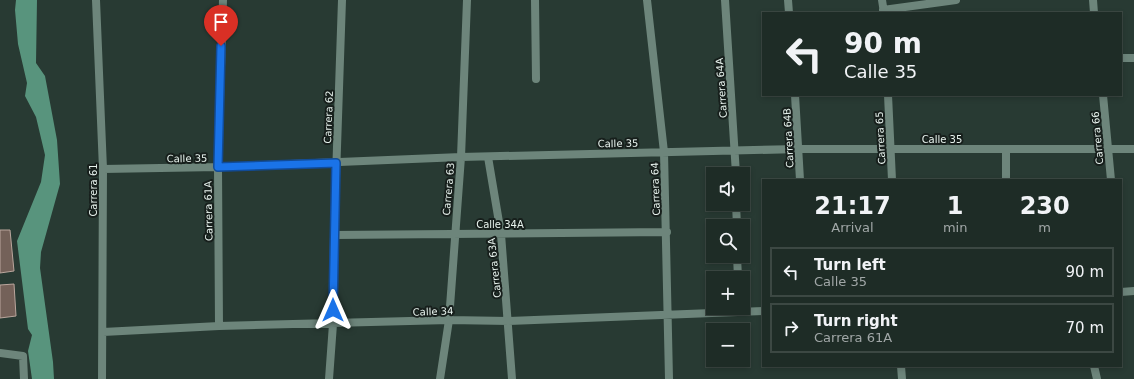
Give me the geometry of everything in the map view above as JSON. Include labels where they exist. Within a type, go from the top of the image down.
[{"type":"street","name":"Carrera 61","points":[[96,0],[103,169],[102,379]]},
{"type":"street","name":"Carrera 61A","points":[[219,326],[218,167],[222,0]]},
{"type":"street","name":"Carrera 62","points":[[329,379],[333,324],[336,163],[342,0]]},
{"type":"street","name":"Carrera 63","points":[[440,379],[449,320],[460,157],[467,0]]},
{"type":"street","points":[[535,0],[536,79]]},
{"type":"street","name":"Carrera 64","points":[[647,0],[664,152],[667,232],[669,379]]},
{"type":"street","name":"Carrera 64A","points":[[725,0],[736,167]]},
{"type":"street","points":[[788,0],[789,12]]},
{"type":"street","points":[[882,0],[884,12],[956,0]]},
{"type":"street","points":[[1093,0],[1094,12]]},
{"type":"street","points":[[1122,58],[1134,58]]},
{"type":"street","name":"Carrera 64B","points":[[795,96],[800,149],[800,179]]},
{"type":"street","name":"Carrera 65","points":[[888,96],[892,149],[892,179]]},
{"type":"street","name":"Carrera 66","points":[[1103,96],[1111,179]]},
{"type":"street","name":"Calle 35","points":[[103,169],[218,167],[460,157],[800,149],[1134,149]]},
{"type":"street","points":[[1006,149],[1006,179]]},
{"type":"street","name":"Carrera 63A","points":[[488,157],[500,234],[509,320],[512,379]]},
{"type":"street","name":"Calle 34A","points":[[334,235],[667,232]]},
{"type":"street","points":[[1122,292],[1134,291]]},
{"type":"street","name":"Calle 34","points":[[750,310],[762,311]]},
{"type":"street","name":"Calle 34","points":[[103,332],[219,326],[449,320],[509,320],[667,315],[706,312]]},
{"type":"street","points":[[0,353],[22,356],[24,379]]},
{"type":"street","points":[[900,367],[902,379]]},
{"type":"street","points":[[1094,367],[1097,379]]},
{"type":"shaded area","points":[[16,0],[37,0],[36,63],[45,76],[57,140],[60,184],[41,252],[40,268],[54,379],[32,379],[28,351],[32,335],[28,329],[17,241],[41,182],[45,155],[36,117],[25,96],[27,83],[18,44],[15,10]]},
{"type":"building","points":[[0,230],[10,230],[14,271],[0,273]]},
{"type":"building","points":[[14,284],[16,316],[0,318],[0,285]]},
{"type":"route","points":[[221,46],[218,167],[336,163],[333,310]]}]
